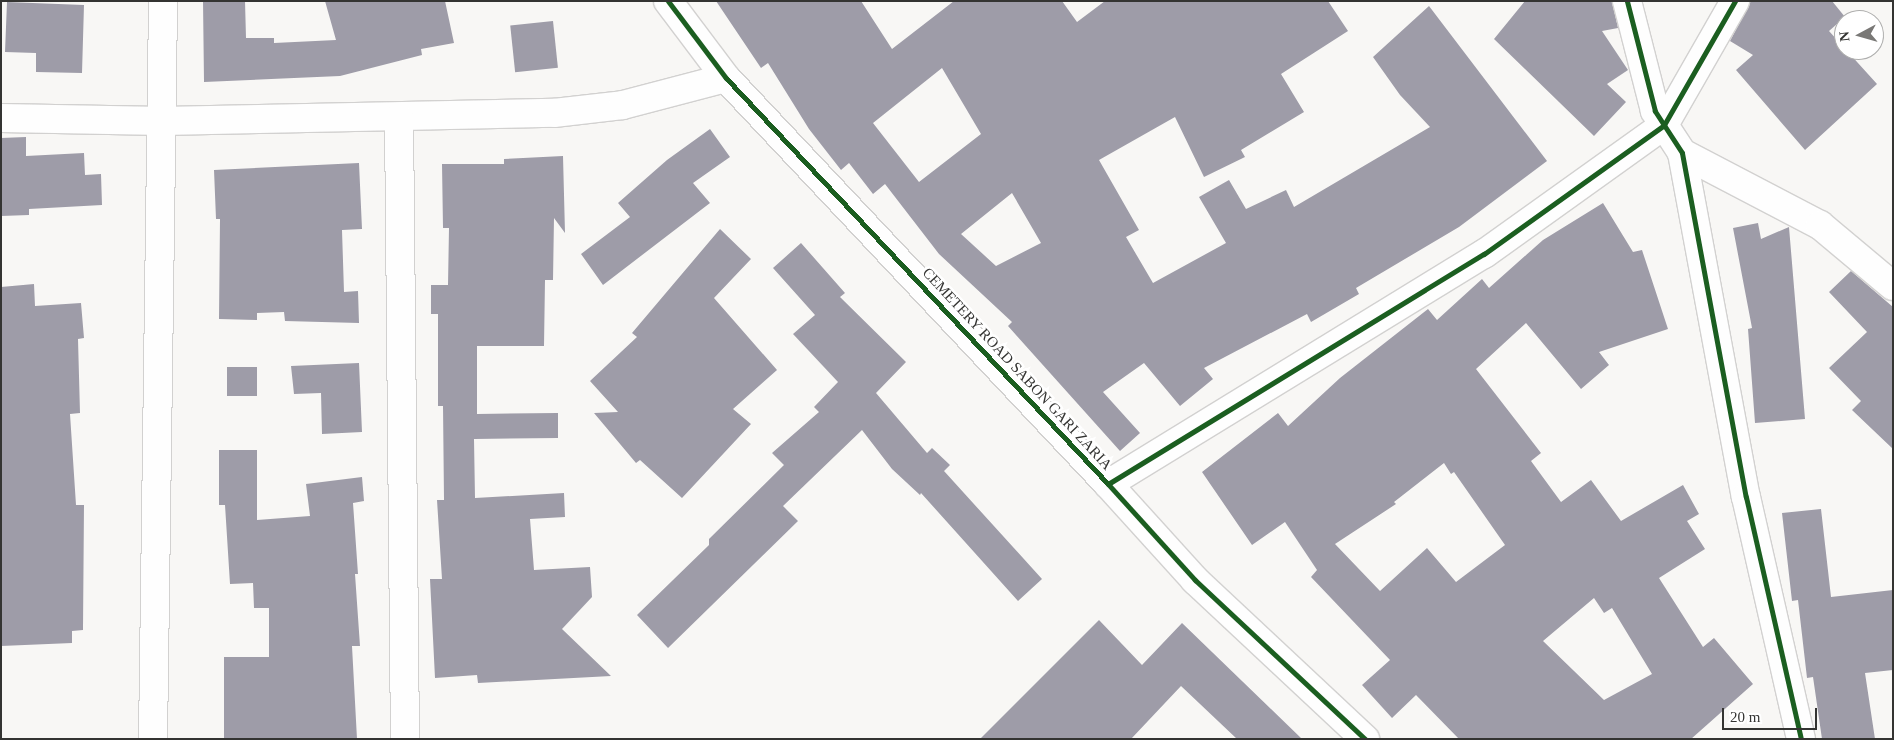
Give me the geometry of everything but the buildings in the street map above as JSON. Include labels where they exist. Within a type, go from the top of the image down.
[{"type":"street","points":[[153,739],[163,122],[163,1]]},
{"type":"street","name":"CEMETERY ROAD SABON GARI ZARIA","points":[[668,1],[726,78],[1108,484],[1194,580],[1365,739]]},
{"type":"street","points":[[1626,1],[1655,111],[1682,153],[1746,497],[1801,739]]},
{"type":"street","points":[[1108,484],[1484,254],[1664,125],[1735,1]]},
{"type":"street","points":[[1,118],[163,122],[554,113],[623,105],[726,78]]},
{"type":"street","points":[[400,118],[405,739]]},
{"type":"street","points":[[1682,153],[1820,225],[1893,286]]},
{"type":"cycle path","points":[[668,1],[726,78],[1108,484],[1195,580],[1365,739]]},
{"type":"cycle path","points":[[1108,484],[1484,254],[1664,125],[1655,111],[1627,1]]},
{"type":"cycle path","points":[[1735,1],[1664,125],[1682,153],[1746,497],[1801,739]]}]
